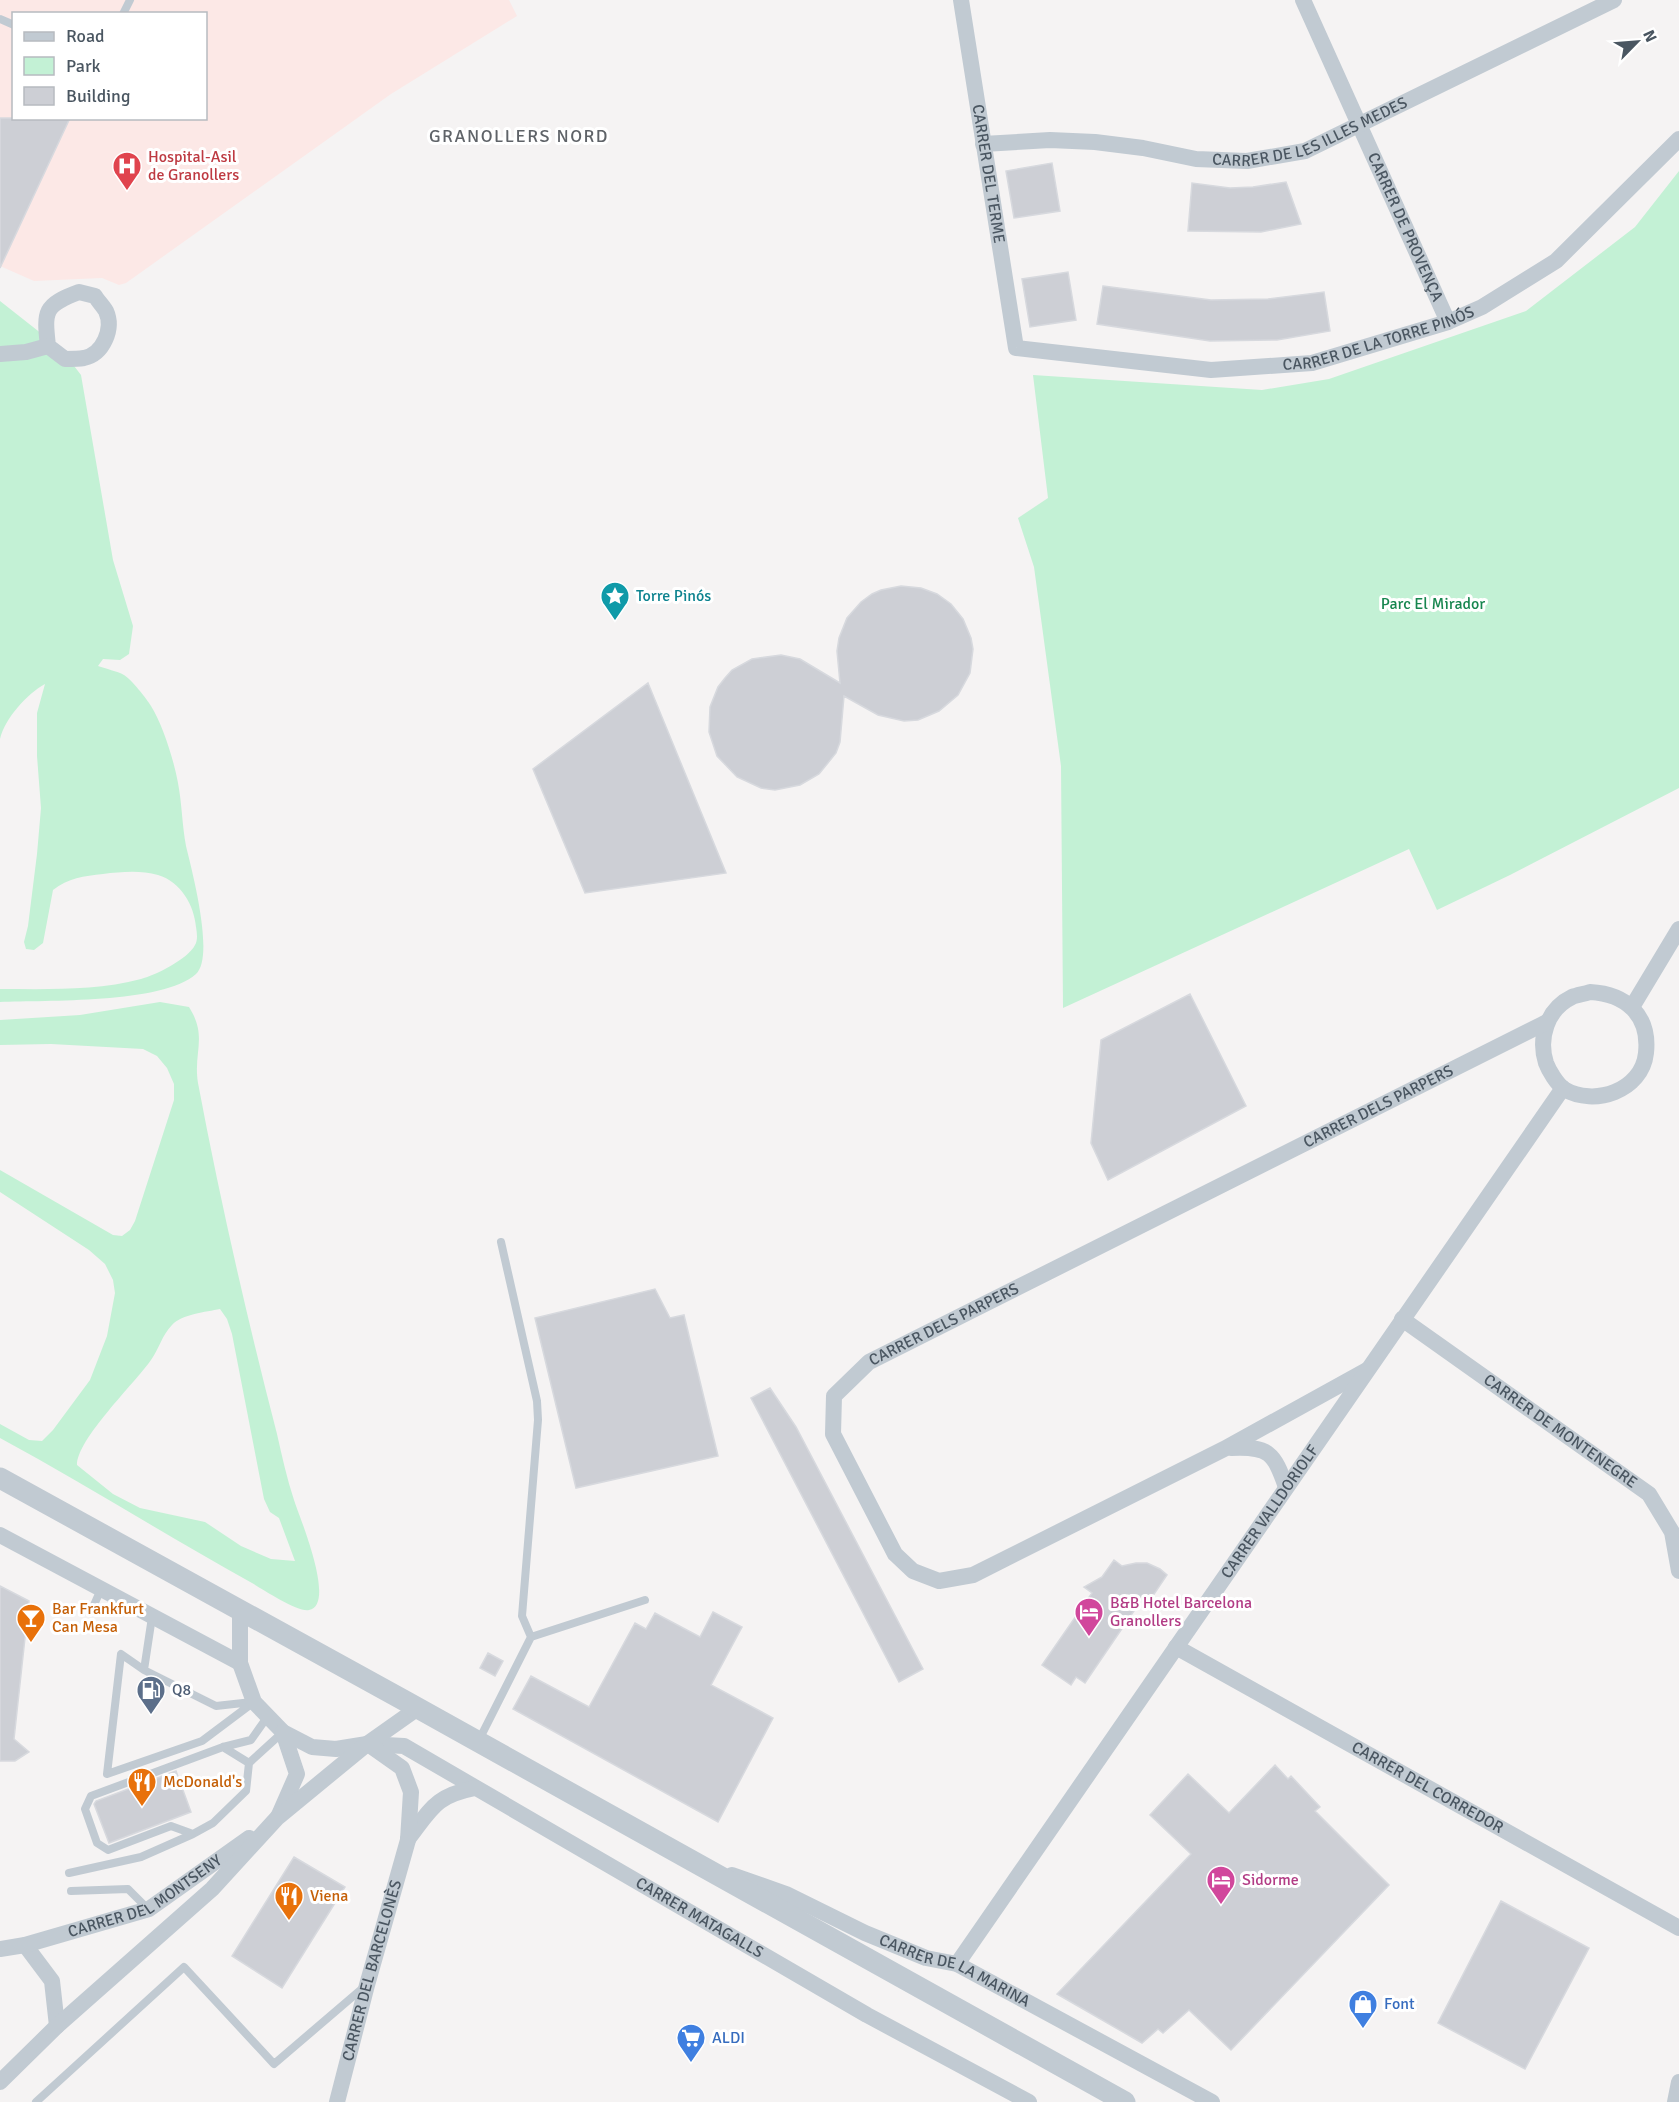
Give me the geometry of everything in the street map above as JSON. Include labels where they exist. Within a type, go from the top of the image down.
[{"type":"street","name":"CARRER DEL TERME","points":[[961,0],[1016,348]]},
{"type":"street","name":"CARRER DE PROVENÇA","points":[[1303,0],[1448,322]]},
{"type":"street","name":"CARRER DE LES ILLES MEDES","points":[[983,144],[1050,140],[1095,142],[1143,148],[1196,159],[1247,161],[1305,151],[1614,0]]},
{"type":"street","name":"CARRER DE LA TORRE PINÓS","points":[[1016,348],[1211,370],[1312,363],[1448,322],[1482,307],[1556,261],[1679,139]]},
{"type":"street","points":[[0,354],[26,352],[48,346]]},
{"type":"street","points":[[1632,1007],[1679,929]]},
{"type":"street","points":[[1590,992],[1607,993],[1632,1007],[1642,1022],[1647,1039],[1646,1057],[1638,1075],[1625,1088],[1611,1094],[1593,1097],[1563,1088],[1549,1069],[1543,1053],[1543,1035],[1547,1022],[1557,1007],[1572,997],[1590,992]]},
{"type":"street","name":"CARRER DELS PARPERS","points":[[1367,1370],[1224,1449],[973,1575],[939,1581],[913,1571],[895,1554],[833,1434],[834,1396],[869,1362],[1547,1022]]},
{"type":"street","name":"CARRER VALLDORIOLF","points":[[957,1964],[1563,1088]]},
{"type":"street","name":"CARRER DE MONTENEGRE","points":[[1402,1319],[1649,1494],[1671,1532],[1679,1571]]},
{"type":"street","name":"CARRER DELS PARPERS","points":[[1224,1449],[1254,1447],[1267,1453],[1278,1464],[1286,1487]]},
{"type":"street","points":[[0,1478],[1125,2102]]},
{"type":"street","points":[[0,1535],[98,1597],[152,1617],[240,1664]]},
{"type":"street","name":"CARRER MATAGALLS","points":[[240,1611],[240,1664],[254,1702],[283,1732],[312,1747],[336,1749],[367,1744],[404,1746],[867,2014],[1029,2102]]},
{"type":"street","name":"CARRER DEL CORREDOR","points":[[1176,1647],[1679,1928]]},
{"type":"street","name":"CARRER MATAGALLS","points":[[367,1744],[418,1708]]},
{"type":"street","points":[[277,1818],[297,1774],[283,1732]]},
{"type":"street","points":[[0,2082],[57,2026],[212,1889],[277,1818],[367,1744]]},
{"type":"street","name":"CARRER DEL BARCELONÈS","points":[[337,2102],[408,1840],[411,1792],[402,1768],[367,1744]]},
{"type":"street","name":"CARRER DEL BARCELONÈS","points":[[408,1840],[434,1804],[453,1792],[475,1788]]},
{"type":"street","name":"CARRER DEL MONTSENY","points":[[0,1949],[25,1945],[149,1909],[277,1818]]},
{"type":"street","name":"CARRER DE LA MARINA","points":[[687,1859],[786,1894],[866,1933],[926,1958],[957,1964],[1212,2102]]},
{"type":"street","points":[[25,1945],[52,1981],[57,2026]]},
{"type":"street","points":[[1675,2102],[1679,2082]]},
{"type":"lane","points":[[501,1242],[530,1367],[538,1420],[522,1616],[531,1637]]},
{"type":"lane","points":[[478,1743],[531,1637],[645,1600]]},
{"type":"lane","points":[[144,1670],[152,1617]]},
{"type":"lane","points":[[121,1654],[144,1670],[216,1706],[254,1702],[202,1741],[107,1774],[121,1654]]},
{"type":"lane","points":[[193,1834],[171,1826],[108,1850],[97,1843],[85,1809],[91,1796],[223,1747],[251,1740],[268,1716]]},
{"type":"lane","points":[[69,1873],[141,1857],[213,1823],[246,1791],[249,1763],[283,1732]]},
{"type":"lane","points":[[223,1747],[249,1763]]},
{"type":"lane","points":[[70,1891],[128,1889],[149,1909]]},
{"type":"lane","points":[[36,2102],[184,1967],[274,2064],[367,1985]]},
{"type":"shaded area","name":"Hospital-Asil de Granollers","points":[[0,0],[509,0],[517,16],[391,94],[126,283],[119,285],[102,278],[34,281],[0,266]]},
{"type":"green space","name":"Parc El Mirador","points":[[1679,171],[1679,788],[1437,910],[1409,849],[1063,1008],[1061,766],[1034,567],[1018,518],[1048,498],[1033,375],[1262,390],[1329,379],[1526,311],[1635,227]]},
{"type":"green space","points":[[0,301],[61,349],[81,375],[113,560],[133,626],[129,654],[120,660],[103,659],[98,666],[124,675],[146,699],[164,733],[176,774],[186,846],[197,893],[203,950],[201,965],[196,974],[180,984],[158,991],[102,999],[0,1002],[0,989],[106,986],[147,977],[186,956],[195,945],[197,936],[195,919],[189,903],[185,895],[173,883],[151,873],[117,873],[76,878],[53,890],[43,943],[34,950],[26,949],[24,942],[28,926],[41,808],[37,756],[37,713],[45,684],[18,707],[0,739]]},
{"type":"green space","points":[[160,1002],[189,1007],[195,1018],[199,1036],[198,1083],[225,1215],[287,1476],[318,1577],[317,1604],[309,1610],[297,1608],[280,1600],[0,1438],[0,1424],[29,1440],[42,1441],[53,1430],[90,1380],[107,1336],[115,1293],[113,1280],[105,1264],[89,1250],[0,1192],[0,1170],[113,1235],[122,1236],[130,1230],[135,1221],[174,1100],[174,1084],[167,1068],[157,1056],[143,1049],[51,1044],[0,1045],[0,1020],[80,1015]],"holes":[[[220,1309],[227,1319],[232,1334],[264,1499],[270,1512],[279,1518],[295,1561],[271,1559],[241,1546],[205,1522],[140,1508],[113,1494],[77,1465],[86,1441],[96,1426],[151,1360],[166,1333],[176,1321],[201,1312]]]},
{"type":"building","points":[[0,118],[69,120],[0,268]]},
{"type":"building","points":[[1052,163],[1060,211],[1014,218],[1006,171]]},
{"type":"building","points":[[1286,182],[1301,224],[1261,232],[1188,231],[1192,183],[1230,188]]},
{"type":"building","points":[[1068,272],[1076,320],[1030,327],[1022,279]]},
{"type":"building","points":[[1103,286],[1211,300],[1268,299],[1324,292],[1330,331],[1277,340],[1210,341],[1097,324]]},
{"type":"building","points":[[901,586],[921,588],[937,594],[951,604],[963,619],[973,649],[970,673],[958,695],[939,711],[918,720],[904,721],[878,715],[844,696],[840,742],[836,753],[819,774],[800,785],[775,790],[761,788],[737,777],[717,756],[709,732],[710,707],[718,687],[725,678],[732,670],[752,659],[781,655],[800,659],[840,683],[837,651],[839,638],[847,618],[861,602],[872,594]]},
{"type":"building","points":[[648,683],[726,873],[585,893],[533,769]]},
{"type":"building","points":[[1190,994],[1246,1106],[1108,1180],[1091,1143],[1101,1040]]},
{"type":"building","points":[[655,1289],[670,1318],[684,1315],[718,1456],[576,1488],[535,1318]]},
{"type":"building","points":[[770,1388],[796,1427],[923,1669],[899,1682],[751,1398]]},
{"type":"building","name":"B&B Hotel Barcelona Granollers","points":[[1114,1560],[1122,1566],[1147,1563],[1167,1575],[1144,1609],[1138,1605],[1085,1683],[1076,1677],[1071,1685],[1042,1665],[1092,1593],[1084,1587],[1102,1577]]},
{"type":"building","points":[[0,1586],[29,1601],[14,1739],[29,1752],[15,1761],[0,1761]]},
{"type":"building","points":[[713,1612],[742,1627],[711,1685],[773,1718],[718,1822],[513,1709],[531,1676],[589,1707],[635,1623],[646,1629],[655,1613],[700,1637]]},
{"type":"building","points":[[488,1653],[503,1661],[495,1676],[480,1668]]},
{"type":"building","points":[[1275,1765],[1288,1779],[1291,1776],[1320,1807],[1315,1811],[1389,1885],[1231,2050],[1189,2010],[1163,2033],[1158,2029],[1142,2043],[1057,1994],[1191,1854],[1150,1815],[1188,1774],[1229,1813]]},
{"type":"building","name":"McDonald's","points":[[176,1771],[191,1812],[109,1843],[94,1804],[96,1801]]},
{"type":"building","name":"Viena","points":[[294,1857],[345,1887],[282,1988],[232,1956]]},
{"type":"building","points":[[1501,1901],[1589,1948],[1525,2069],[1438,2023]]},
{"type":"place","name":"Hospital-Asil de Granollers","points":[[127,192]]},
{"type":"place","name":"Torre Pinós","points":[[615,622]]},
{"type":"place","name":"B&B Hotel Barcelona Granollers","points":[[1089,1638]]},
{"type":"place","name":"Bar Frankfurt Can Mesa","points":[[31,1644]]},
{"type":"place","name":"Q8","points":[[151,1716]]},
{"type":"place","name":"McDonald's","points":[[142,1808]]},
{"type":"place","name":"Sidorme","points":[[1221,1906]]},
{"type":"place","name":"Viena","points":[[289,1922]]},
{"type":"place","name":"Font","points":[[1363,2030]]},
{"type":"place","name":"ALDI","points":[[691,2064]]},
{"type":"district","name":"GRANOLLERS NORD","points":[[519,136]]}]
